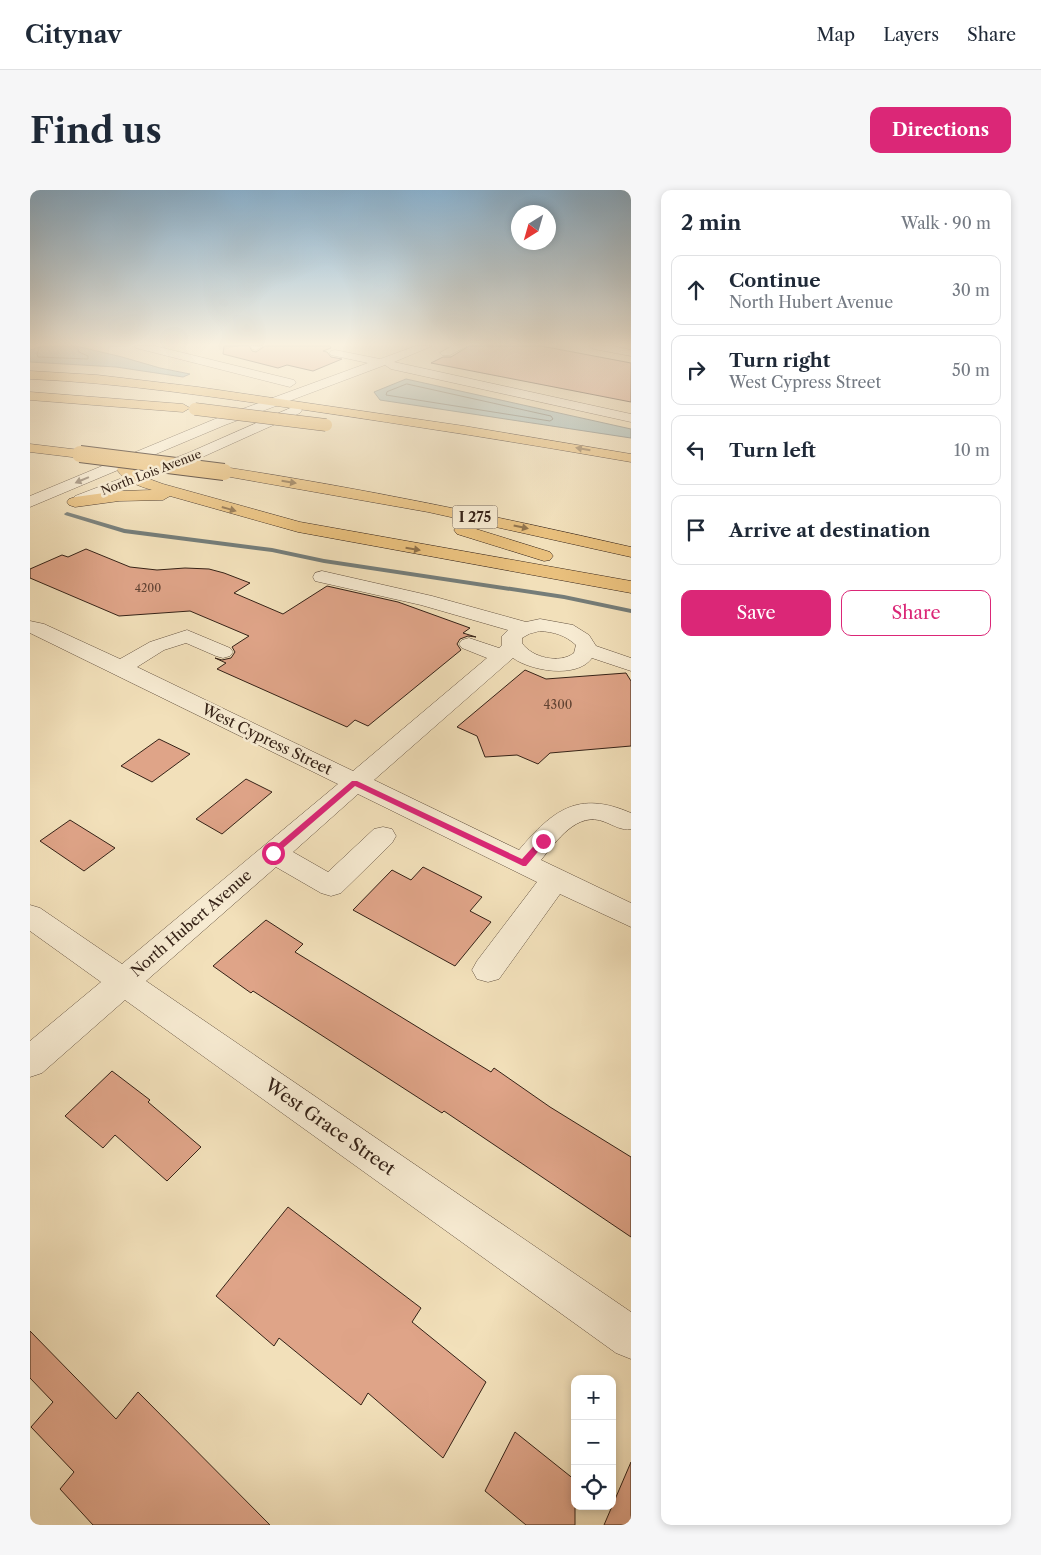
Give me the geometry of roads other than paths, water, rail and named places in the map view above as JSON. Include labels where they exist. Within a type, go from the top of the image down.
[{"type":"highway","points":[[189,408],[331,426]]},
{"type":"highway","points":[[321,408],[631,458]]},
{"type":"highway","points":[[356,408],[372,415]]},
{"type":"highway","name":"I 275","points":[[30,448],[224,472],[318,487],[440,509],[631,552]]},
{"type":"highway","points":[[127,461],[125,470],[136,479],[182,495],[255,516],[346,537],[631,585]]},
{"type":"highway","points":[[318,487],[392,506],[631,585]]},
{"type":"highway","points":[[75,502],[119,496],[182,495]]},
{"type":"street","name":"North Lois Avenue","points":[[30,502],[257,408]]},
{"type":"street","name":"North Lois Avenue","points":[[57,509],[222,444],[299,408]]},
{"type":"street","points":[[587,408],[631,418]]},
{"type":"street","points":[[322,577],[425,600],[513,644],[524,658],[549,664],[574,662],[582,658],[586,649],[586,644],[581,638],[562,628],[540,625],[513,644],[469,644]]},
{"type":"street","name":"West Cypress Street","points":[[32,625],[631,916]]},
{"type":"street","points":[[121,668],[157,646],[187,636],[223,652]]},
{"type":"street","name":"North Hubert Avenue","points":[[30,1062],[513,644]]},
{"type":"street","points":[[586,649],[631,665]]},
{"type":"street","points":[[523,864],[563,818],[570,815],[602,812],[626,820]]},
{"type":"street","points":[[273,853],[331,886],[383,836]]},
{"type":"street","points":[[488,970],[555,879]]},
{"type":"street","name":"West Grace Street","points":[[30,916],[631,1338]]},
{"type":"water","points":[[435,408],[538,408],[631,429],[631,438]]},
{"type":"waterway","points":[[67,514],[124,531],[272,550],[324,561],[564,597],[631,611]]}]
